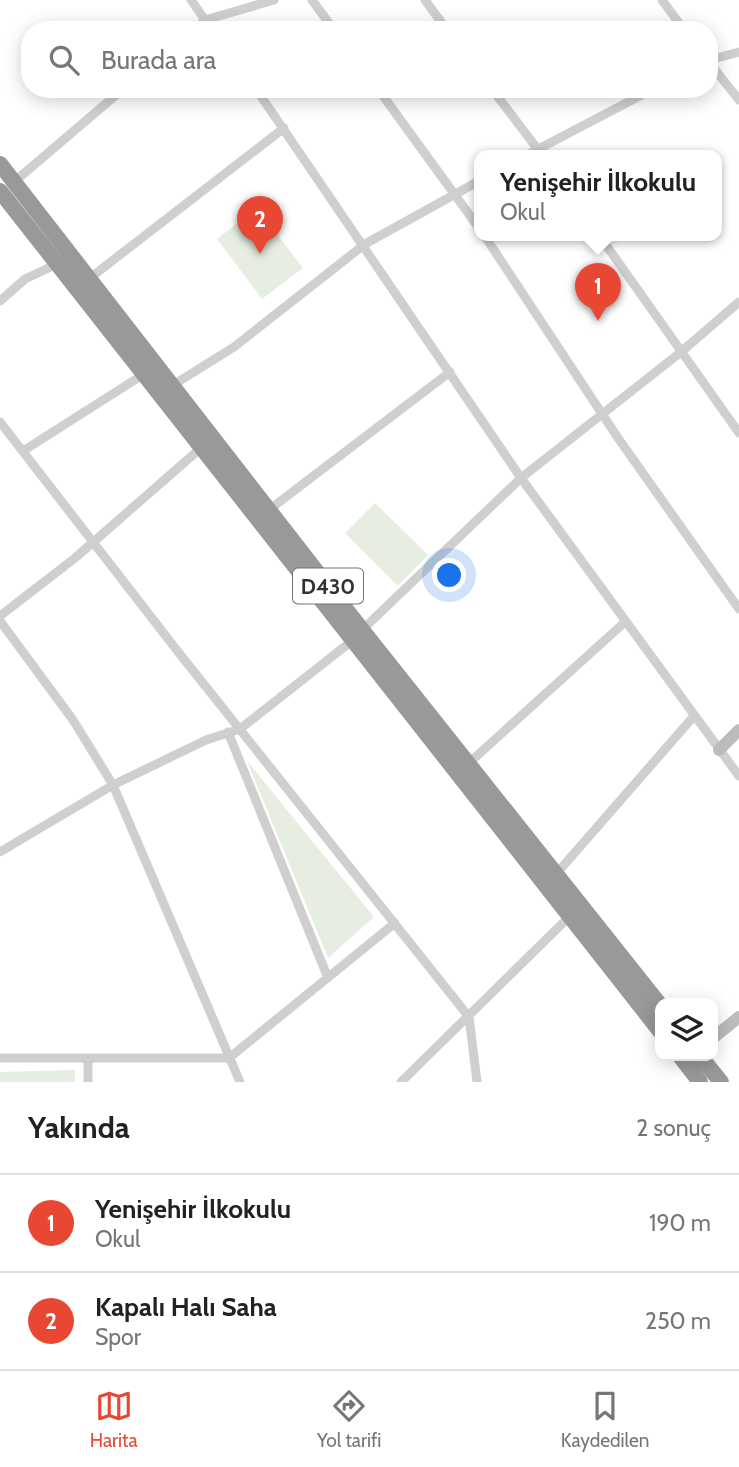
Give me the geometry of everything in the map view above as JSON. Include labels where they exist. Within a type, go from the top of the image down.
[{"type":"highway","name":"D430","points":[[0,164],[7,186],[57,264],[202,447],[357,635],[470,762],[655,999]]},
{"type":"highway","name":"D430","points":[[7,186],[90,278],[270,509],[357,635],[655,1025]]},
{"type":"highway","points":[[684,1061],[700,1082]]},
{"type":"highway","points":[[704,1061],[721,1082]]},
{"type":"street","points":[[191,0],[205,20],[274,0]]},
{"type":"street","points":[[312,0],[327,21]]},
{"type":"street","points":[[425,0],[440,21]]},
{"type":"street","points":[[662,0],[677,21]]},
{"type":"street","points":[[718,58],[739,52]]},
{"type":"street","points":[[718,73],[739,100]]},
{"type":"street","points":[[7,186],[113,98]]},
{"type":"street","points":[[262,98],[365,244],[522,478],[739,776]]},
{"type":"street","points":[[385,98],[474,221]]},
{"type":"street","points":[[499,98],[538,150]]},
{"type":"street","points":[[544,150],[637,98]]},
{"type":"street","points":[[90,278],[284,128]]},
{"type":"street","points":[[173,385],[234,347],[365,244],[474,184]]},
{"type":"street","points":[[488,241],[739,609]]},
{"type":"street","points":[[602,241],[739,433]]},
{"type":"street","points":[[0,301],[25,279],[57,264]]},
{"type":"street","points":[[0,852],[113,785],[240,729],[357,635],[522,478],[681,352],[739,302]]},
{"type":"street","points":[[270,509],[450,372]]},
{"type":"street","points":[[23,451],[144,374]]},
{"type":"street","points":[[0,422],[469,1017],[477,1082]]},
{"type":"street","points":[[202,447],[0,618],[74,720],[113,785],[240,1082]]},
{"type":"street","points":[[470,762],[625,622]]},
{"type":"street","points":[[557,873],[694,716]]},
{"type":"street","points":[[719,750],[739,730]]},
{"type":"street","points":[[228,732],[328,978]]},
{"type":"street","points":[[401,1082],[570,916]]},
{"type":"street","points":[[0,1058],[229,1058],[395,923]]},
{"type":"street","points":[[718,1034],[739,1017]]},
{"type":"street","points":[[88,1059],[89,1082]]},
{"type":"shaded area","points":[[257,208],[303,268],[262,299],[217,239]]},
{"type":"shaded area","points":[[375,503],[428,555],[398,586],[345,533]]},
{"type":"shaded area","points":[[247,761],[374,917],[328,958]]},
{"type":"shaded area","points":[[75,1070],[75,1082],[0,1082],[0,1072]]},
{"type":"place","name":"Kapalı Halı Saha","points":[[260,254]]},
{"type":"place","name":"Yenişehir İlkokulu","points":[[598,321]]}]
